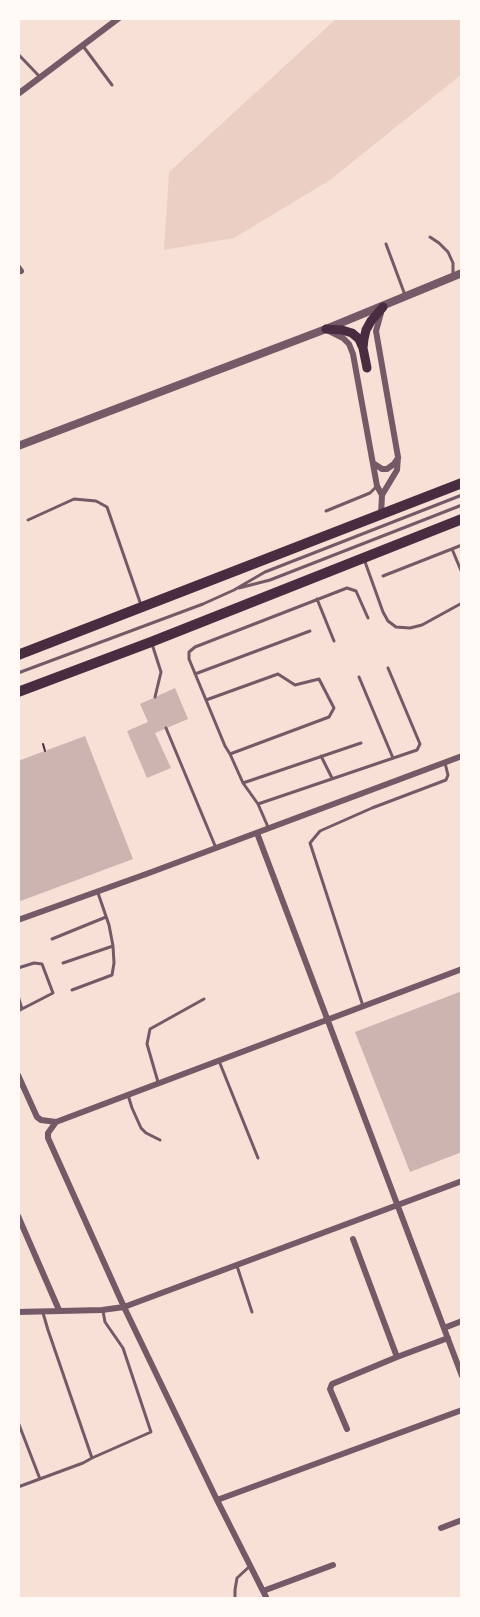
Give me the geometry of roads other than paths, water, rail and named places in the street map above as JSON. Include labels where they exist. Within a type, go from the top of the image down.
[{"type":"highway","points":[[18,655],[462,483]]},
{"type":"highway","points":[[18,692],[462,519]]},
{"type":"main road","points":[[363,348],[366,330],[383,307]]},
{"type":"main road","points":[[326,329],[352,333],[359,339],[367,368]]},
{"type":"street","points":[[18,94],[119,18]]},
{"type":"street","points":[[18,446],[383,307],[462,273]]},
{"type":"street","points":[[381,515],[382,495],[397,470],[398,457],[376,331],[383,307]]},
{"type":"street","points":[[326,329],[343,338],[349,344],[353,354],[377,486],[382,495]]},
{"type":"street","points":[[373,463],[387,469],[398,457]]},
{"type":"street","points":[[18,920],[462,756]]},
{"type":"street","points":[[257,833],[462,1376]]},
{"type":"street","points":[[18,1076],[37,1117],[41,1120],[56,1122],[462,969]]},
{"type":"street","points":[[56,1122],[50,1129],[48,1138],[124,1307],[267,1599]]},
{"type":"street","points":[[18,1312],[102,1310],[124,1307],[462,1181]]},
{"type":"street","points":[[19,1220],[59,1310]]},
{"type":"street","points":[[353,1239],[397,1357]]},
{"type":"street","points":[[444,1328],[462,1321]]},
{"type":"street","points":[[347,1429],[330,1389],[332,1384],[448,1338]]},
{"type":"street","points":[[217,1500],[462,1410]]},
{"type":"street","points":[[441,1528],[462,1520]]},
{"type":"street","points":[[263,1591],[333,1565]]},
{"type":"lane","points":[[83,46],[112,85]]},
{"type":"lane","points":[[18,54],[40,77]]},
{"type":"lane","points":[[430,237],[448,252],[453,263],[453,277]]},
{"type":"lane","points":[[386,244],[405,297]]},
{"type":"lane","points":[[326,511],[370,493],[377,486]]},
{"type":"lane","points":[[18,673],[192,608],[234,590],[265,572],[462,495]]},
{"type":"lane","points":[[28,520],[74,500],[96,501],[107,507],[142,606]]},
{"type":"lane","points":[[234,590],[270,580],[462,505]]},
{"type":"lane","points":[[383,576],[462,545]]},
{"type":"lane","points":[[452,549],[462,573]]},
{"type":"lane","points":[[363,558],[383,612],[388,621],[396,627],[410,628],[422,625],[462,603]]},
{"type":"lane","points":[[269,828],[225,746],[189,659],[189,652],[347,588],[357,591],[368,618]]},
{"type":"lane","points":[[317,599],[334,641]]},
{"type":"lane","points":[[195,674],[310,631]]},
{"type":"lane","points":[[151,642],[161,672],[154,697]]},
{"type":"lane","points":[[258,804],[417,750],[420,744],[388,668]]},
{"type":"lane","points":[[206,700],[278,674],[295,685],[319,679],[334,708],[329,717],[230,754]]},
{"type":"lane","points":[[359,677],[393,758]]},
{"type":"lane","points":[[166,728],[216,848]]},
{"type":"lane","points":[[243,783],[361,743]]},
{"type":"lane","points":[[321,756],[332,778]]},
{"type":"lane","points":[[363,1006],[310,843],[320,831],[372,808],[446,780],[448,776],[445,762]]},
{"type":"lane","points":[[72,990],[112,975],[113,946],[97,891]]},
{"type":"lane","points":[[52,939],[106,917]]},
{"type":"lane","points":[[63,963],[113,946]]},
{"type":"lane","points":[[18,968],[34,963],[42,964],[52,993],[20,1010],[18,996]]},
{"type":"lane","points":[[158,1084],[147,1044],[150,1029],[204,999]]},
{"type":"lane","points":[[219,1061],[258,1158]]},
{"type":"lane","points":[[128,1095],[141,1128],[160,1140]]},
{"type":"lane","points":[[237,1266],[252,1312]]},
{"type":"lane","points":[[18,1487],[152,1432],[123,1348],[105,1322],[102,1310]]},
{"type":"lane","points":[[43,1311],[92,1458]]},
{"type":"lane","points":[[18,1422],[40,1479]]},
{"type":"lane","points":[[235,1599],[237,1578],[250,1566]]}]
